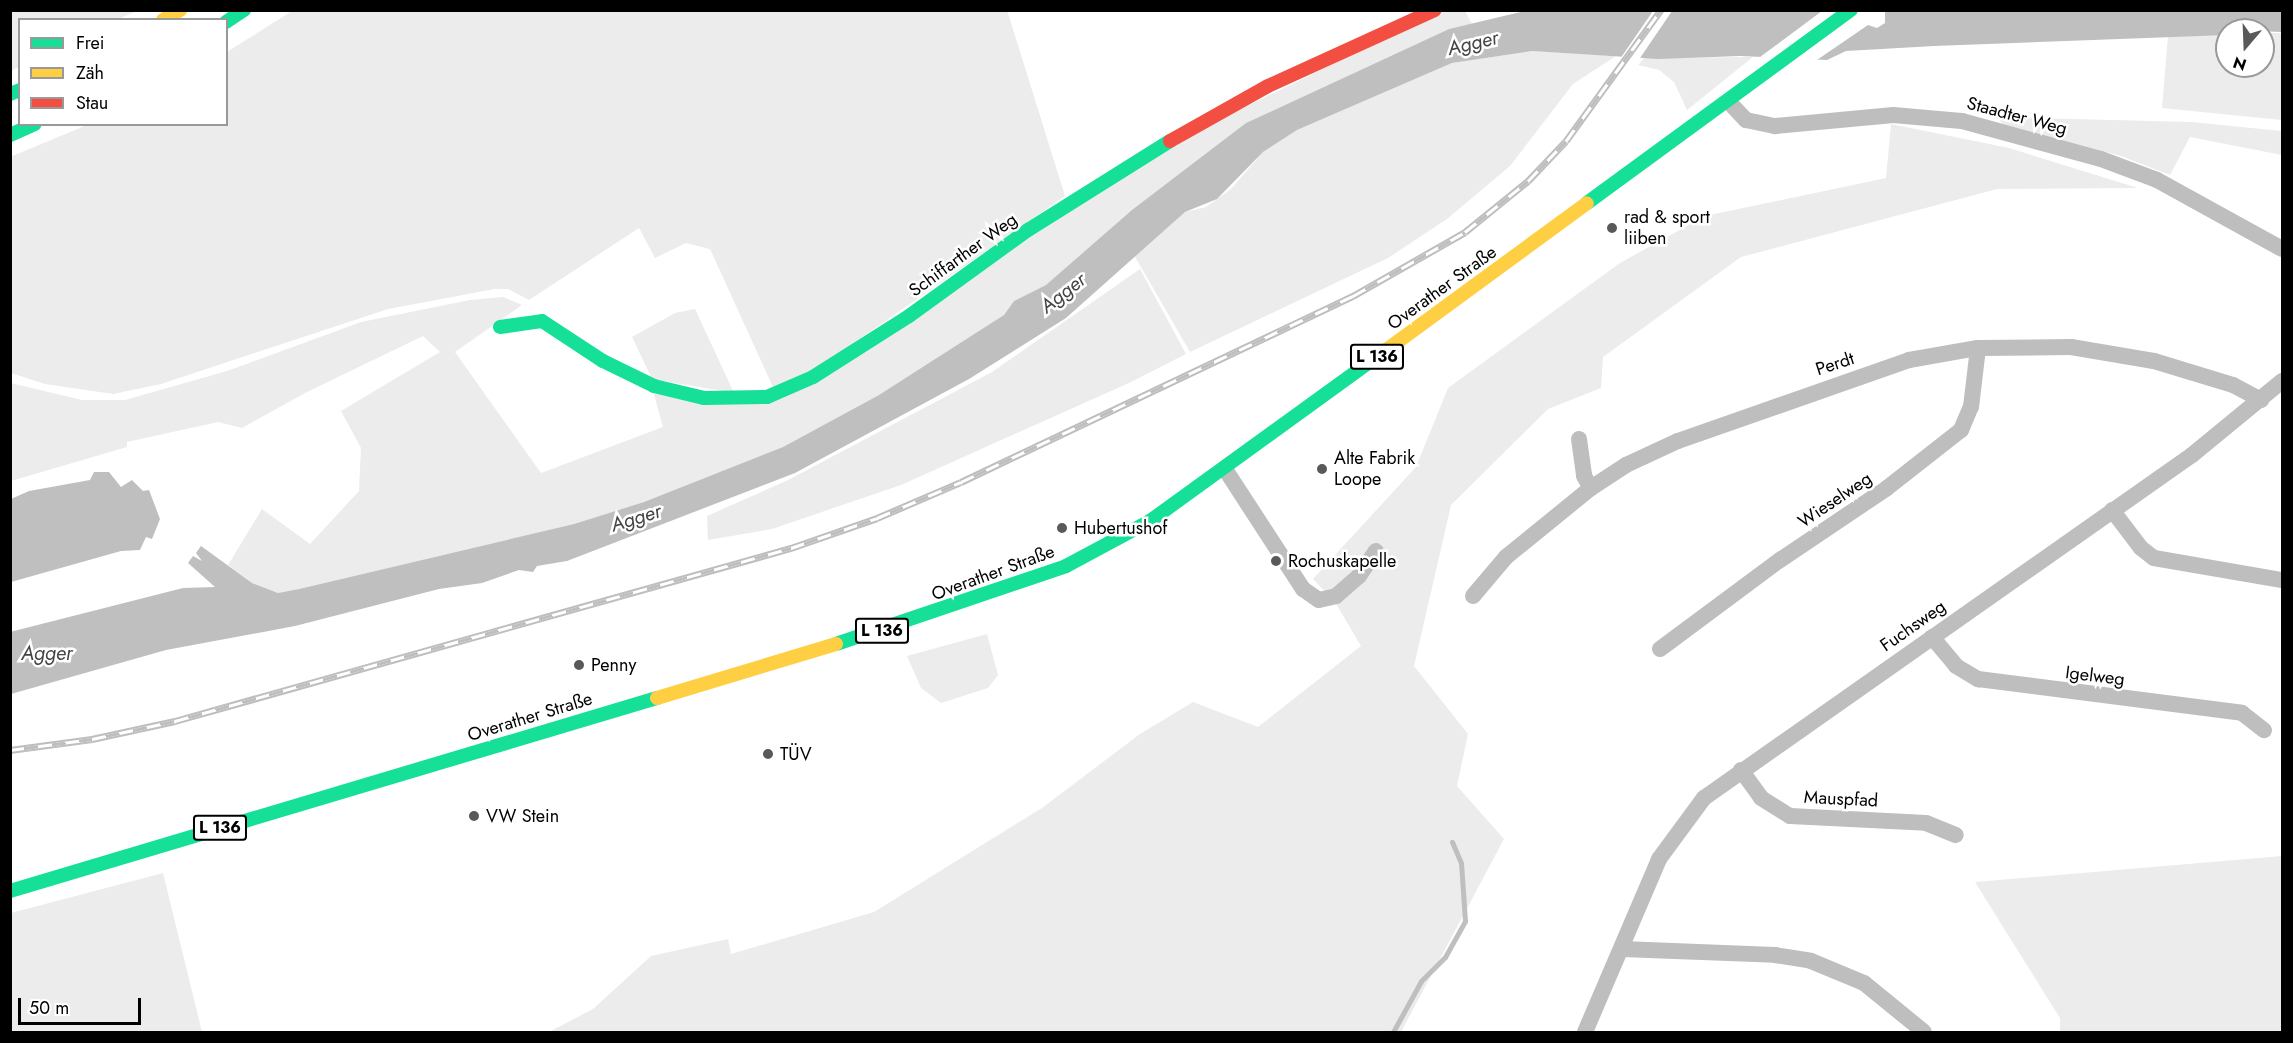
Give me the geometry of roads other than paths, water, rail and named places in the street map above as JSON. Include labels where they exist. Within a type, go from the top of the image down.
[{"type":"main road","points":[[166,18],[180,10]]},
{"type":"main road","points":[[228,21],[244,10]]},
{"type":"main road","name":"Schiffarther Weg","points":[[500,327],[542,321],[603,361],[654,386],[704,398],[767,397],[823,371],[909,316],[1028,230],[1185,132],[1268,86],[1435,10]]},
{"type":"main road","name":"Overather Straße","points":[[10,891],[972,601],[1066,566],[1150,521],[1224,469],[1684,130],[1729,102],[1851,10]]},
{"type":"main road","points":[[10,135],[30,126]]},
{"type":"street","name":"Staadter Weg","points":[[1729,102],[1746,120],[1775,126],[1893,115],[1962,121],[2101,159],[2157,180],[2283,249]]},
{"type":"street","name":"Perdt","points":[[1473,597],[1506,557],[1591,488],[1626,465],[1678,441],[1825,387],[1909,360],[1978,348],[2071,347],[2154,362],[2233,385],[2262,400]]},
{"type":"street","name":"Wieselweg","points":[[1660,649],[1887,488],[1961,430],[1971,407],[1978,348]]},
{"type":"street","name":"Fuchsweg","points":[[1585,1032],[1659,859],[1704,798],[2192,455],[2283,381]]},
{"type":"street","points":[[1579,439],[1584,476],[1591,488]]},
{"type":"street","points":[[1224,469],[1303,589],[1319,600],[1336,596],[1359,576],[1376,551]]},
{"type":"street","points":[[2112,510],[2140,548],[2154,558],[2283,580]]},
{"type":"street","name":"Igelweg","points":[[1932,637],[1956,666],[1978,679],[2242,713],[2264,730]]},
{"type":"street","name":"Mauspfad","points":[[1742,770],[1761,798],[1790,816],[1926,823],[1956,835]]},
{"type":"street","points":[[1622,949],[1775,955],[1811,961],[1864,983],[1922,1032]]},
{"type":"water","name":"Agger","points":[[1529,10],[2282,11],[2282,32],[2275,32],[2275,18],[2215,18],[2215,35],[1846,51],[1827,60],[1740,56],[1658,59],[1532,51],[1452,63],[1297,130],[1263,152],[1217,199],[1185,212],[1066,318],[969,379],[795,473],[567,561],[537,566],[533,572],[519,570],[482,583],[439,589],[295,626],[166,650],[11,694],[10,632],[183,588],[215,587],[188,563],[193,556],[202,561],[196,553],[201,546],[252,583],[278,593],[574,524],[644,502],[783,447],[879,395],[1004,315],[1014,301],[1046,285],[1132,210],[1246,123],[1449,29]]},
{"type":"water","points":[[94,472],[109,472],[121,487],[132,480],[143,491],[149,490],[160,519],[152,539],[146,537],[140,550],[121,551],[11,582],[11,499],[29,491],[90,480]]},
{"type":"waterway","points":[[1393,1032],[1421,981],[1445,957],[1465,921],[1461,863],[1452,842]]},
{"type":"railway","points":[[10,750],[92,739],[175,721],[791,548],[877,518],[961,482],[1353,296],[1465,232],[1528,181],[1566,141],[1661,10]]},
{"type":"place","name":"rad & sport liiben","points":[[1612,228]]},
{"type":"place","name":"Alte Fabrik Loope","points":[[1322,469]]},
{"type":"place","name":"Hubertushof","points":[[1062,528]]},
{"type":"place","name":"Rochuskapelle","points":[[1276,561]]},
{"type":"place","name":"Penny","points":[[579,665]]},
{"type":"place","name":"TÜV","points":[[768,754]]},
{"type":"place","name":"VW Stein","points":[[474,816]]}]
